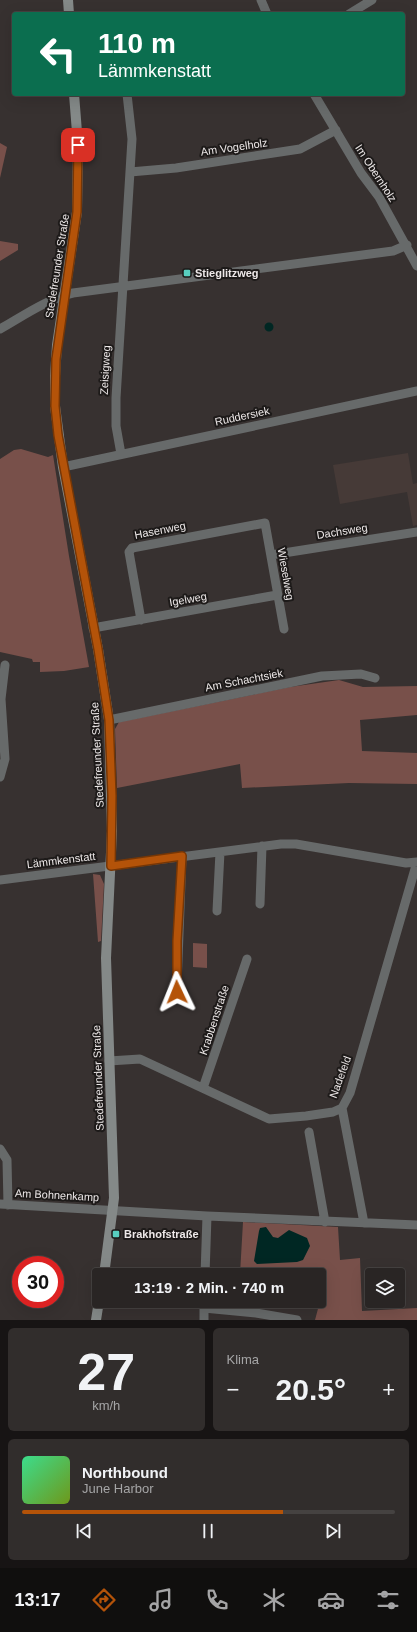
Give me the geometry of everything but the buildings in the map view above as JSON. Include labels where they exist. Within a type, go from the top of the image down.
[{"type":"street","points":[[68,0],[69,12]]},
{"type":"street","points":[[261,0],[266,12]]},
{"type":"street","points":[[352,12],[372,0]]},
{"type":"street","name":"Stedefreunder Straße","points":[[74,96],[78,145],[77,212],[69,294],[55,376],[56,420],[67,466],[114,719],[111,866],[106,954],[113,1210],[105,1268]]},
{"type":"street","points":[[122,287],[132,138],[127,96]]},
{"type":"street","name":"Im Obernholz","points":[[315,96],[358,167],[379,196],[407,245],[417,266]]},
{"type":"street","name":"Am Vogelholz","points":[[130,172],[176,168],[293,150],[310,145],[336,130]]},
{"type":"street","points":[[0,329],[69,294],[393,251],[407,245]]},
{"type":"street","name":"Zeisigweg","points":[[121,454],[116,414],[122,287]]},
{"type":"street","name":"Ruddersiek","points":[[67,466],[417,391]]},
{"type":"street","name":"Wieselweg","points":[[265,523],[284,629]]},
{"type":"street","name":"Hasenweg","points":[[141,620],[129,552],[132,548],[265,523]]},
{"type":"street","name":"Dachsweg","points":[[271,555],[417,532]]},
{"type":"street","name":"Igelweg","points":[[98,628],[277,595]]},
{"type":"street","points":[[0,777],[5,760],[1,699],[5,665]]},
{"type":"street","name":"Am Schachtsiek","points":[[114,719],[322,676],[361,674],[375,678]]},
{"type":"street","name":"Lämmkenstatt","points":[[0,880],[262,846],[296,844],[406,862],[417,862]]},
{"type":"street","points":[[260,904],[262,846]]},
{"type":"street","points":[[217,911],[220,852]]},
{"type":"street","points":[[179,1000],[176,986],[182,856]]},
{"type":"street","name":"Nadefeld","points":[[109,1061],[140,1059],[269,1119],[333,1112],[342,1108],[350,1093],[417,862]]},
{"type":"street","name":"Krabbenstraße","points":[[203,1088],[247,959]]},
{"type":"street","points":[[342,1108],[364,1223]]},
{"type":"street","points":[[309,1132],[325,1222]]},
{"type":"street","points":[[0,1149],[7,1160],[4,1205]]},
{"type":"street","name":"Am Bohnenkamp","points":[[4,1205],[113,1210]]},
{"type":"street","points":[[113,1210],[325,1222],[417,1225]]},
{"type":"street","points":[[205,1268],[207,1216]]},
{"type":"street","points":[[96,1320],[98,1308]]},
{"type":"street","points":[[204,1308],[204,1320]]},
{"type":"street","points":[[224,1308],[297,1320]]},
{"type":"shaded area","points":[[0,143],[7,147],[0,178]]},
{"type":"shaded area","points":[[0,241],[18,244],[18,250],[0,261]]},
{"type":"shaded area","points":[[21,449],[48,457],[53,455],[89,667],[64,671],[40,672],[40,662],[33,662],[32,659],[0,652],[0,459],[14,450]]},
{"type":"shaded area","points":[[408,453],[413,484],[417,483],[417,525],[413,526],[407,492],[340,504],[333,465]]},
{"type":"shaded area","points":[[339,680],[363,687],[417,686],[417,715],[360,720],[362,751],[417,753],[417,784],[349,783],[242,788],[240,764],[117,788],[115,729],[119,722],[290,687]]},
{"type":"shaded area","points":[[93,874],[100,875],[104,884],[101,941],[98,942]]},
{"type":"shaded area","points":[[193,943],[207,944],[207,968],[193,967]]},
{"type":"shaded area","points":[[243,1222],[338,1227],[340,1260],[360,1258],[362,1311],[417,1308],[417,1320],[315,1320],[318,1308],[326,1308],[326,1268],[240,1268]]},
{"type":"water","points":[[269,322],[274,327],[269,332],[264,327]]},
{"type":"water","points":[[266,1227],[273,1237],[278,1238],[289,1230],[307,1238],[310,1246],[303,1260],[297,1262],[257,1264],[254,1261],[259,1231],[260,1228]]},
{"type":"place","name":"Stieglitzweg","points":[[187,273]]},
{"type":"place","name":"Brakhofstraße","points":[[116,1234]]},
{"type":"route","points":[[78,145],[77,212],[73,249],[61,318],[56,359],[55,406],[58,435],[98,649],[109,720],[112,796],[111,866],[182,856],[177,941],[177,992]]}]
